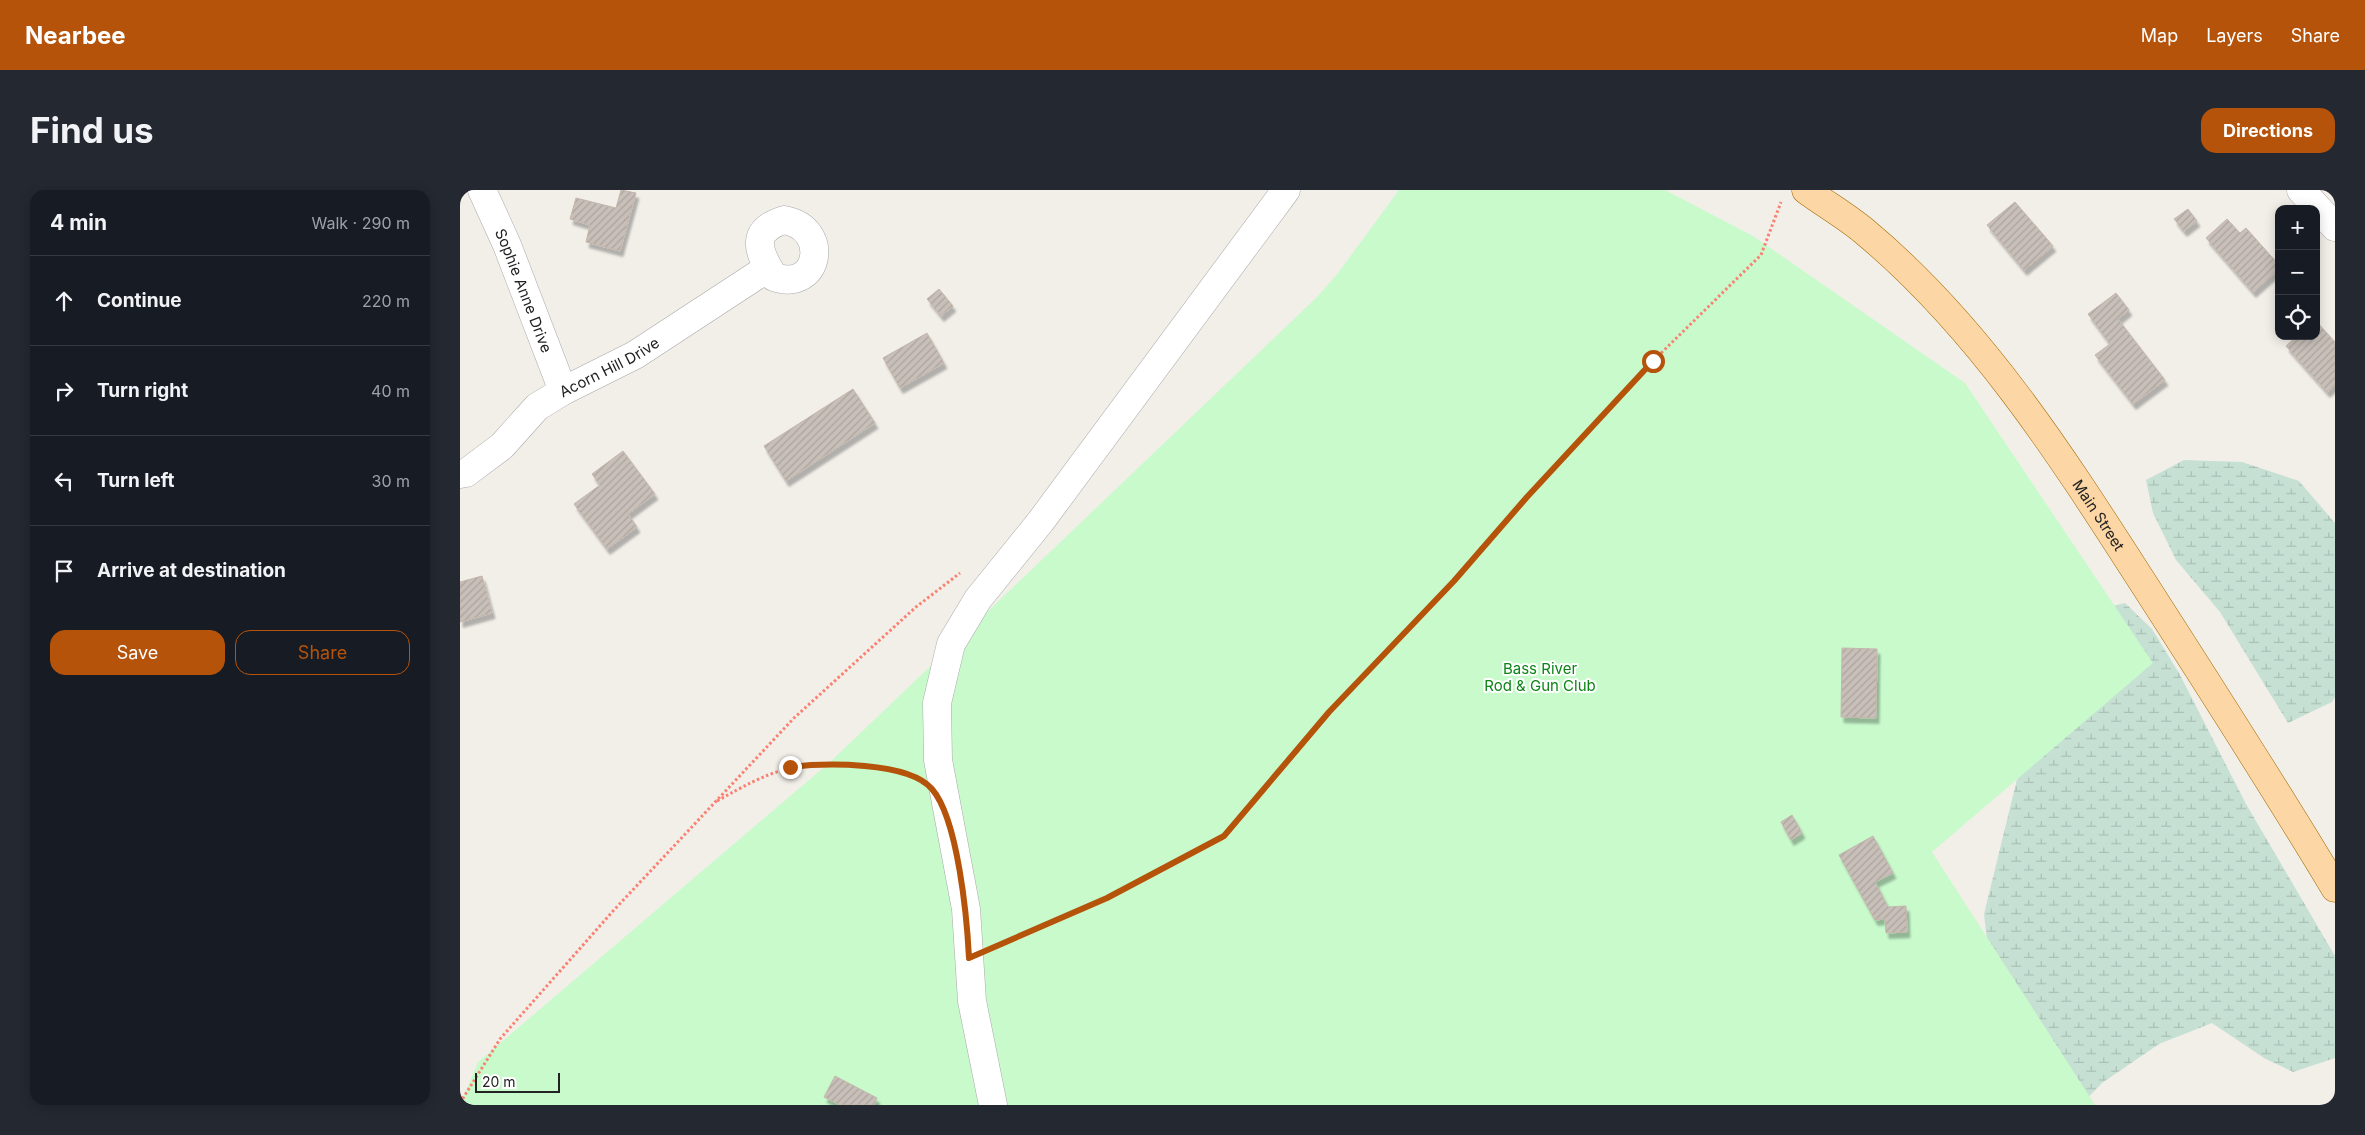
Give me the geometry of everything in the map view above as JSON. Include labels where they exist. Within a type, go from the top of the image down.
[{"type":"main road","name":"Main Street","points":[[1794,195],[1864,230],[1919,282],[1968,334],[2021,401],[2088,498],[2262,766],[2335,888]]},
{"type":"street","name":"Sophie Anne Drive","points":[[482,190],[507,246],[562,391]]},
{"type":"street","points":[[993,1105],[972,1001],[966,909],[938,760],[937,703],[951,644],[978,599],[1041,521],[1286,190]]},
{"type":"street","points":[[2302,190],[2335,227]]},
{"type":"street","name":"Acorn Hill Drive","points":[[460,474],[466,473],[502,446],[537,406],[562,391],[635,355],[768,268]]},
{"type":"path","points":[[969,958],[1107,898],[1224,836],[1329,712],[1454,581],[1527,497],[1653,361],[1761,255],[1794,195]]},
{"type":"path","points":[[460,1103],[500,1039],[612,911],[714,803],[801,712],[916,607],[968,569]]},
{"type":"path","points":[[714,803],[762,776],[790,767],[819,764],[881,767],[916,780]]},
{"type":"green space","name":"Bass River Rod & Gun Club","points":[[1399,190],[1665,190],[1753,236],[1965,383],[2153,663],[1932,852],[2095,1105],[460,1105],[478,1062],[829,763],[1317,297],[1338,273]]},
{"type":"green space","points":[[2184,460],[2242,462],[2299,481],[2335,523],[2335,697],[2332,702],[2288,723],[2220,612],[2176,560],[2153,513],[2146,480]]},
{"type":"green space","points":[[2125,603],[2152,629],[2179,673],[2246,804],[2335,956],[2335,1058],[2293,1072],[2264,1058],[2212,1023],[2159,1044],[2102,1083],[2081,1105],[1992,983],[1984,914],[2019,771],[2096,610]]},
{"type":"building","points":[[621,190],[636,193],[620,251],[586,242],[590,225],[570,219],[576,198],[616,208]]},
{"type":"building","points":[[2015,202],[2053,246],[2024,270],[1987,225]]},
{"type":"building","points":[[2188,209],[2197,221],[2184,231],[2174,219]]},
{"type":"building","points":[[2227,219],[2240,233],[2246,228],[2275,261],[2275,273],[2253,292],[2206,238]]},
{"type":"building","points":[[939,289],[953,306],[941,316],[927,299]]},
{"type":"building","points":[[2116,293],[2129,310],[2118,319],[2165,380],[2133,404],[2095,355],[2110,344],[2088,314]]},
{"type":"building","points":[[2320,325],[2335,342],[2335,385],[2327,392],[2286,346],[2293,340],[2320,340]]},
{"type":"building","points":[[927,333],[944,363],[900,388],[883,358]]},
{"type":"building","points":[[853,389],[875,423],[786,481],[764,446]]},
{"type":"building","points":[[623,451],[655,494],[628,514],[637,527],[607,549],[574,504],[600,485],[592,474]]},
{"type":"building","points":[[482,576],[492,613],[460,622],[460,582]]},
{"type":"building","points":[[1842,648],[1877,649],[1876,718],[1841,717]]},
{"type":"building","points":[[1792,815],[1802,833],[1791,840],[1781,822]]},
{"type":"building","points":[[1873,836],[1893,873],[1875,882],[1888,907],[1906,906],[1907,932],[1886,933],[1885,919],[1875,920],[1839,855]]},
{"type":"building","points":[[835,1076],[877,1098],[874,1105],[840,1105],[824,1097]]},
{"type":"route","points":[[790,767],[819,764],[881,767],[908,775],[931,788],[946,810],[966,909],[969,958],[1107,898],[1224,836],[1329,712],[1454,581],[1527,497],[1653,361]]}]
